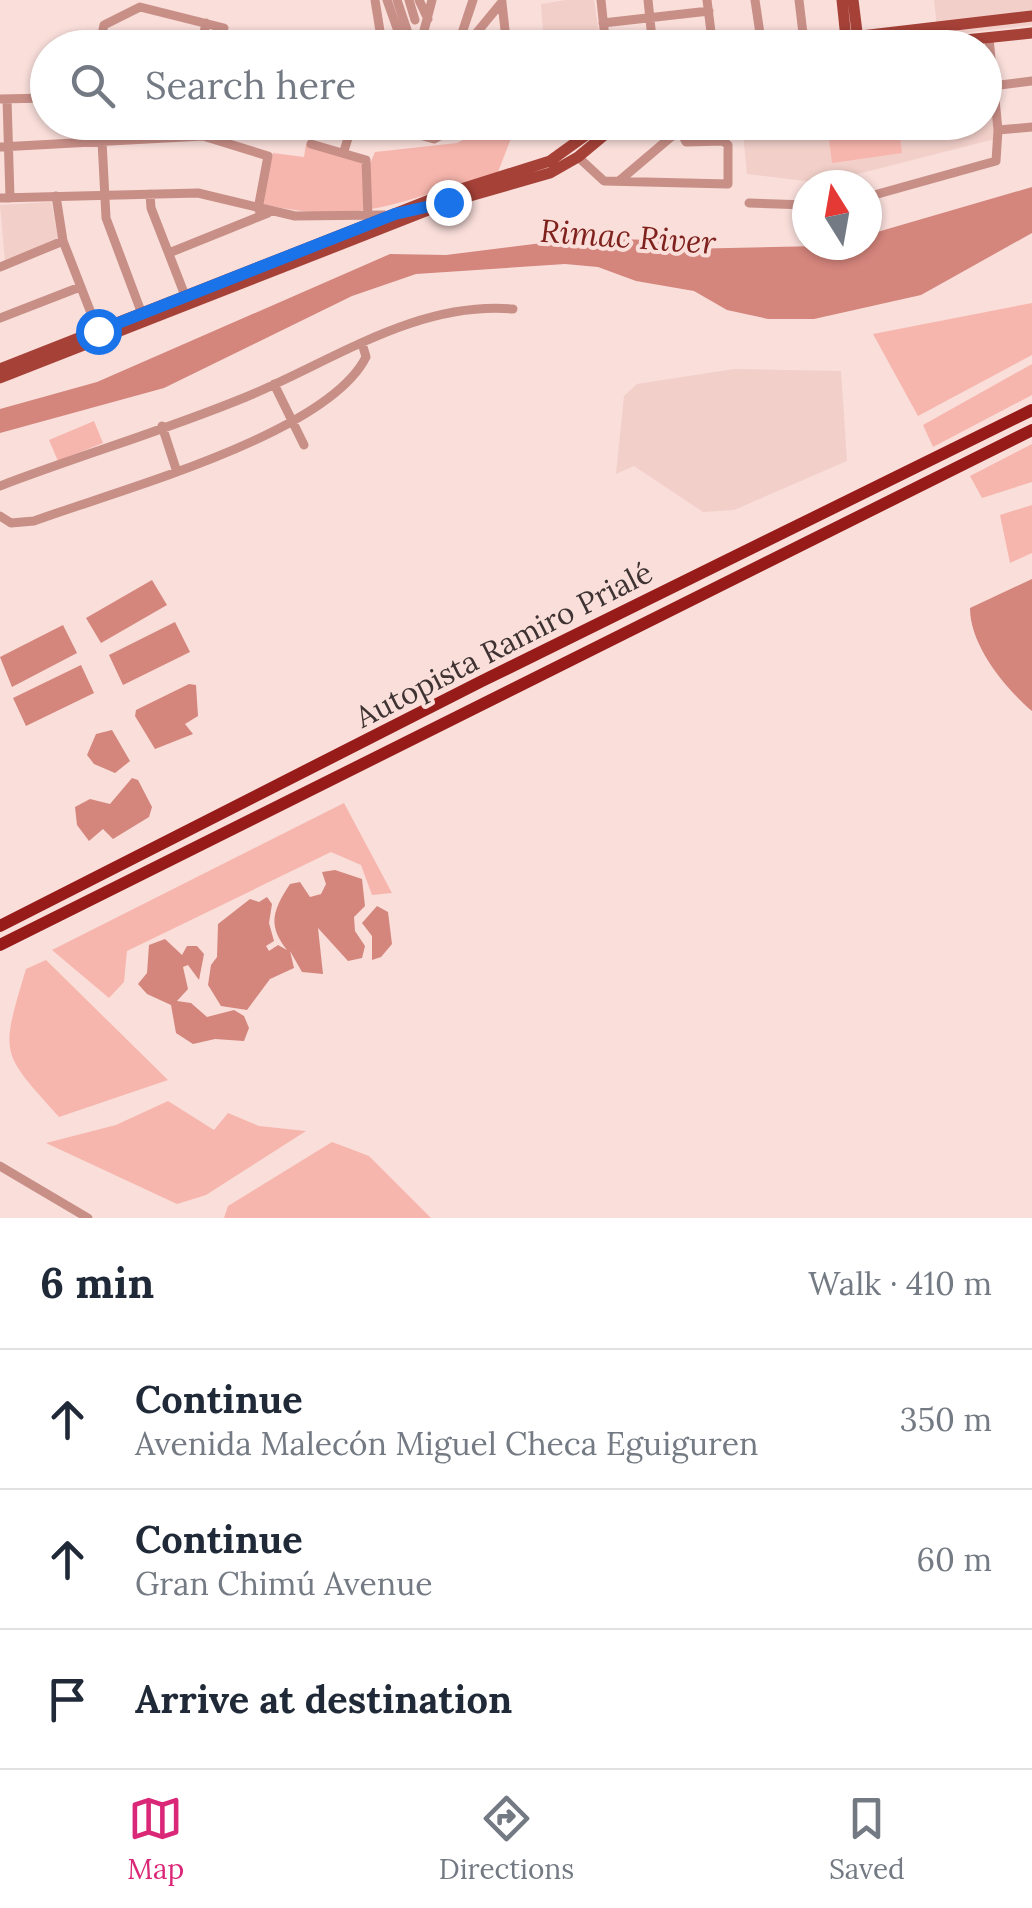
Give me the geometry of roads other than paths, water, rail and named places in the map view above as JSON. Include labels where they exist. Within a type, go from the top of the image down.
[{"type":"highway","name":"Autopista Ramiro Prialé","points":[[0,926],[482,681],[1032,410]]},
{"type":"highway","name":"Autopista Ramiro Prialé","points":[[0,945],[1032,430]]},
{"type":"main road","points":[[842,0],[849,30]]},
{"type":"main road","points":[[853,30],[854,0]]},
{"type":"main road","points":[[935,30],[1032,16]]},
{"type":"main road","points":[[1002,36],[1032,32]]},
{"type":"main road","points":[[0,378],[395,214],[550,161],[585,140]]},
{"type":"main road","points":[[0,369],[427,210],[550,173],[578,157],[596,140]]},
{"type":"street","points":[[375,0],[380,30]]},
{"type":"street","points":[[387,0],[398,30]]},
{"type":"street","points":[[398,0],[407,30]]},
{"type":"street","points":[[409,0],[415,20]]},
{"type":"street","points":[[419,0],[428,19]]},
{"type":"street","points":[[426,30],[432,0]]},
{"type":"street","points":[[464,30],[472,0]]},
{"type":"street","points":[[601,0],[604,30]]},
{"type":"street","points":[[648,0],[651,30]]},
{"type":"street","points":[[755,0],[758,30]]},
{"type":"street","points":[[800,0],[803,30]]},
{"type":"street","points":[[476,30],[502,1]]},
{"type":"street","points":[[502,1],[505,30]]},
{"type":"street","points":[[603,23],[650,18],[708,5],[711,30]]},
{"type":"street","points":[[103,30],[104,24],[130,8],[224,28]]},
{"type":"street","points":[[205,30],[206,23]]},
{"type":"street","points":[[1002,85],[1032,82]]},
{"type":"street","points":[[30,98],[4,99],[5,198],[212,194],[270,212],[316,218],[427,210]]},
{"type":"street","points":[[1002,130],[1032,127]]},
{"type":"street","points":[[101,140],[102,196],[108,228],[142,314]]},
{"type":"street","points":[[4,146],[152,140]]},
{"type":"street","points":[[216,140],[268,156],[258,208]]},
{"type":"street","points":[[331,148],[333,140]]},
{"type":"street","points":[[344,151],[348,140]]},
{"type":"street","points":[[618,182],[663,140]]},
{"type":"street","points":[[578,157],[599,180],[728,184],[728,145],[685,140]]},
{"type":"street","points":[[882,193],[989,164],[998,156],[998,140]]},
{"type":"street","points":[[311,144],[344,151],[369,165],[368,217]]},
{"type":"street","points":[[150,194],[188,301]]},
{"type":"street","points":[[56,196],[63,241],[98,331]]},
{"type":"street","points":[[748,203],[792,205]]},
{"type":"street","points":[[169,253],[270,212]]},
{"type":"street","points":[[0,268],[63,241]]},
{"type":"street","points":[[0,318],[80,287]]},
{"type":"street","points":[[0,486],[274,384],[432,316],[470,306],[513,309]]},
{"type":"street","points":[[0,516],[11,523],[34,521],[293,424],[345,388],[366,358],[362,343]]},
{"type":"street","points":[[274,384],[304,445]]},
{"type":"street","points":[[162,426],[176,469]]},
{"type":"street","points":[[0,1167],[88,1218]]},
{"type":"water label","name":"Rimac River","points":[[628,237]]}]
